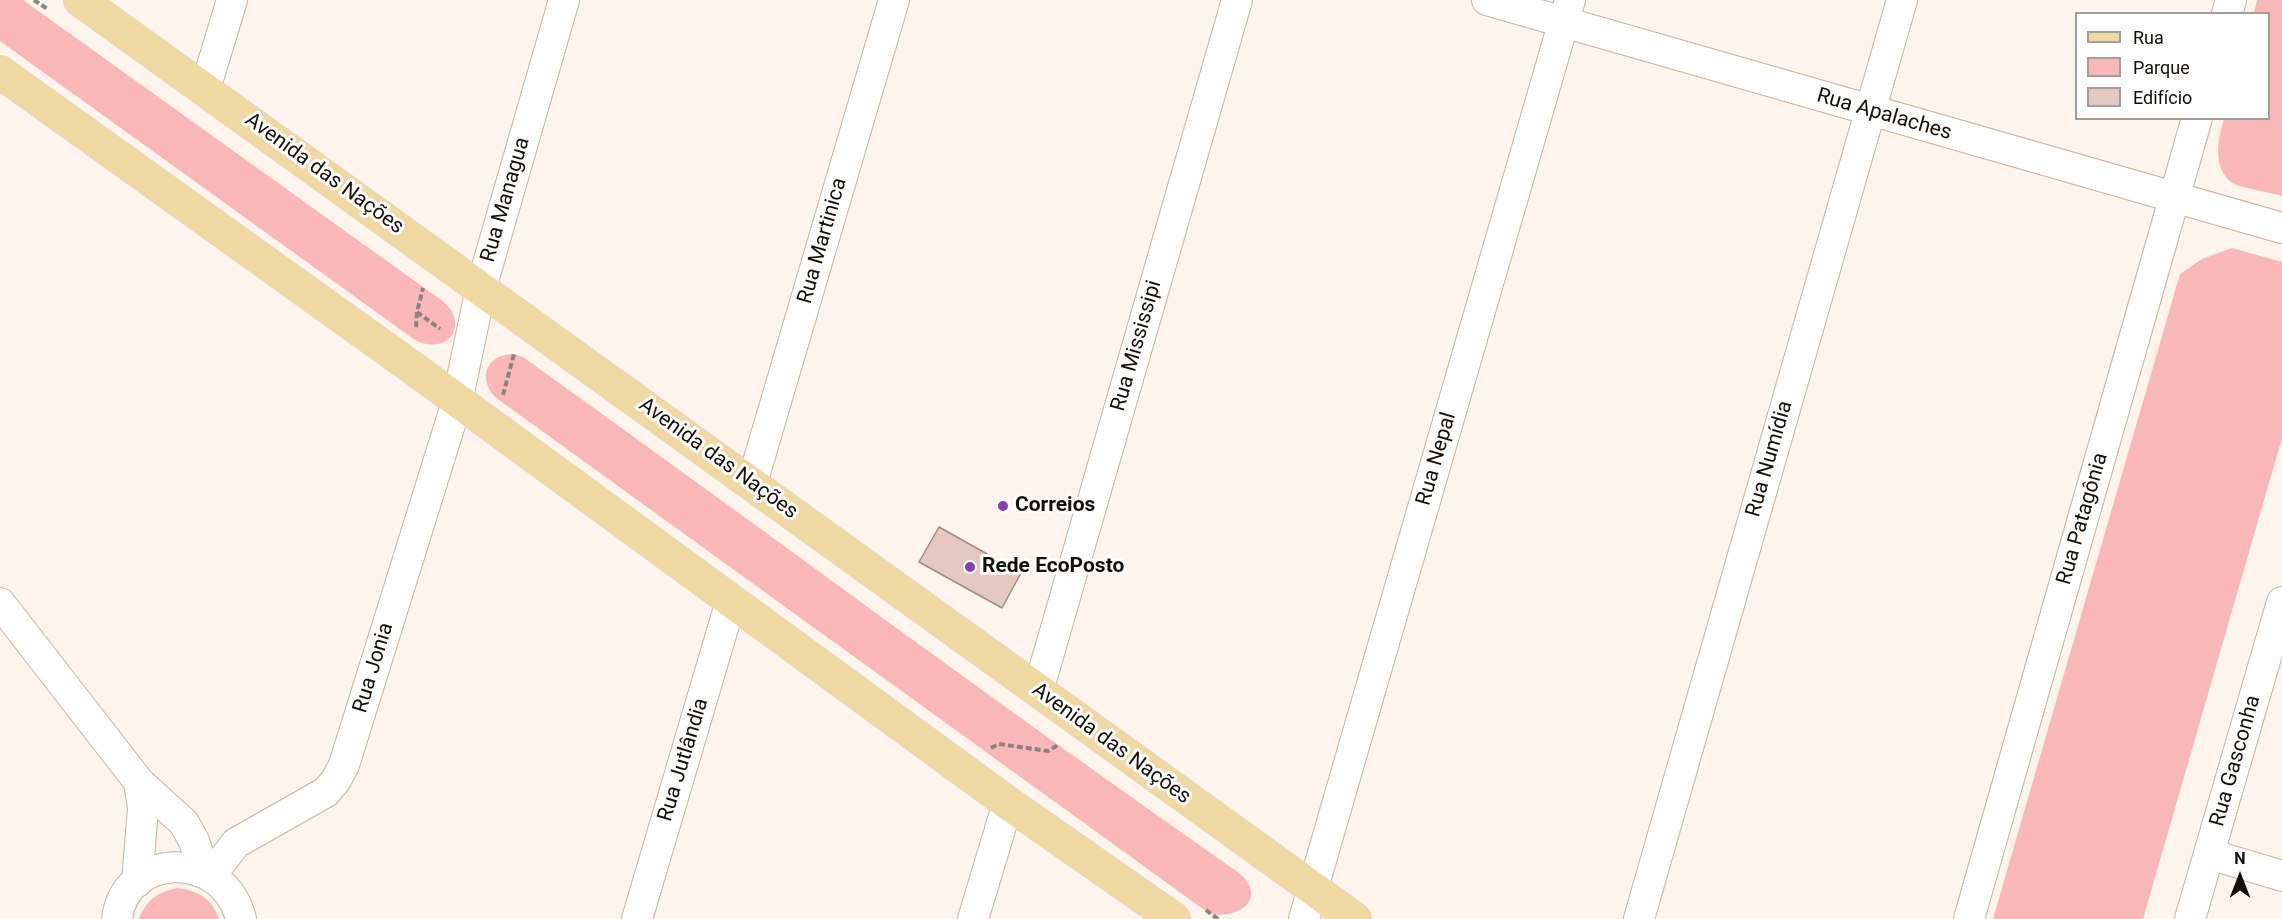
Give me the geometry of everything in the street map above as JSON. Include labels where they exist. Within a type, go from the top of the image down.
[{"type":"main road","name":"Avenida das Nações","points":[[80,0],[1076,719],[1309,904],[1355,919]]},
{"type":"main road","points":[[0,72],[1008,803],[1174,919]]},
{"type":"street","points":[[205,89],[232,0]]},
{"type":"street","name":"Rua Managua","points":[[457,402],[481,288],[564,0]]},
{"type":"street","name":"Rua Martinica","points":[[752,483],[894,0]]},
{"type":"street","name":"Rua Mississipi","points":[[1038,692],[1237,0]]},
{"type":"street","name":"Rua Apalaches","points":[[1487,0],[1566,11],[1869,110],[2282,228]]},
{"type":"street","name":"Rua Numídia","points":[[1639,919],[1902,0]]},
{"type":"street","name":"Rua Nepal","points":[[1309,904],[1566,11]]},
{"type":"street","name":"Rua Patagônia","points":[[1969,919],[2196,120]]},
{"type":"street","name":"Rua Jonia","points":[[208,874],[236,843],[326,792],[344,765],[457,402]]},
{"type":"street","name":"Rua Jutlândia","points":[[637,919],[731,601]]},
{"type":"street","name":"Rua Gasconha","points":[[2190,919],[2282,602]]},
{"type":"street","points":[[1,605],[139,782],[184,823],[208,874],[231,894],[241,919]]},
{"type":"street","points":[[137,882],[143,808],[139,782]]},
{"type":"street","points":[[974,919],[1008,803]]},
{"type":"street","points":[[2209,854],[2282,876]]},
{"type":"street","points":[[112,918],[137,882],[162,869],[176,867],[208,874]]},
{"type":"path","points":[[415,331],[423,287]]},
{"type":"path","points":[[417,312],[442,330]]},
{"type":"path","points":[[502,401],[514,354]]},
{"type":"path","points":[[970,775],[992,748],[999,744],[1048,752],[1055,749],[1076,719]]},
{"type":"green space","points":[[0,0],[23,0],[444,302],[452,311],[455,320],[455,329],[451,336],[437,344],[415,340],[0,41]]},
{"type":"green space","points":[[2257,0],[2282,0],[2282,196],[2231,182],[2225,176],[2219,160],[2220,135],[2224,120],[2270,120],[2270,12],[2254,12]]},
{"type":"green space","points":[[2232,248],[2282,262],[2282,438],[2143,919],[1993,919],[2180,274],[2202,259]]},
{"type":"green space","points":[[514,354],[523,357],[1059,746],[1239,873],[1251,890],[1251,898],[1247,904],[1241,910],[1232,913],[1210,914],[495,397],[487,382],[488,368],[497,358]]},
{"type":"green space","points":[[177,888],[197,893],[203,897],[213,906],[219,919],[139,919],[149,902],[164,892]]},
{"type":"building","name":"Rede EcoPosto","points":[[939,527],[1021,573],[1002,608],[919,562]]},
{"type":"place","name":"Correios","points":[[1003,506]]},
{"type":"place","name":"Rede EcoPosto","points":[[970,567]]}]
